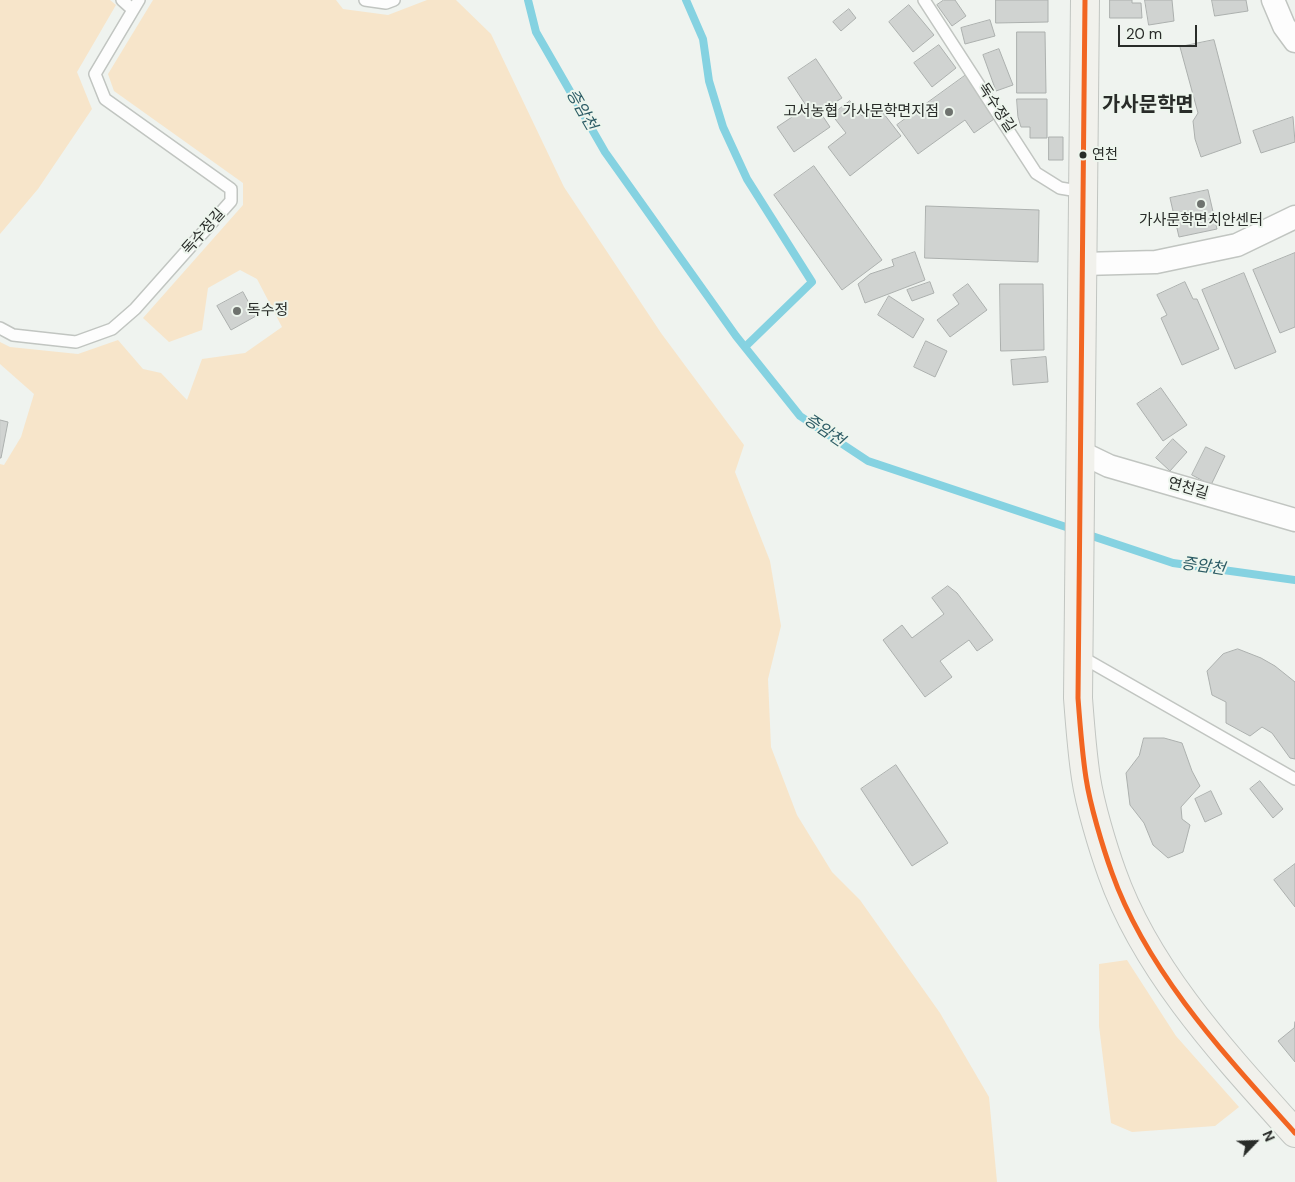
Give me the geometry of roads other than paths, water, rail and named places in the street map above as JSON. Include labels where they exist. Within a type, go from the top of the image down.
[{"type":"main road","points":[[1085,0],[1078,698],[1086,779],[1112,873],[1130,916],[1177,993],[1224,1055],[1295,1133]]},
{"type":"street","points":[[1273,0],[1284,26],[1295,41]]},
{"type":"street","points":[[1083,264],[1156,262],[1237,245],[1295,217]]},
{"type":"street","name":"연천길","points":[[1081,458],[1295,520]]},
{"type":"lane","name":"독수정길","points":[[0,328],[14,335],[76,342],[112,329],[135,310],[231,201],[231,189],[105,98],[95,74],[135,5],[122,0]]},
{"type":"lane","points":[[365,0],[386,3],[394,0]]},
{"type":"lane","name":"독수정길","points":[[924,0],[1036,173],[1060,188],[1084,192]]},
{"type":"lane","points":[[1078,655],[1295,779]]},
{"type":"waterway","name":"증암천","points":[[528,0],[536,32],[605,152],[736,336],[800,416],[868,461],[1075,530]]},
{"type":"waterway","points":[[686,0],[703,39],[709,81],[723,127],[747,179],[812,282],[745,347]]},
{"type":"waterway","name":"증암천","points":[[1086,534],[1173,563],[1295,580]]},
{"type":"place","name":"고서농협 가사문학면지점","points":[[949,112]]},
{"type":"place","name":"연천","points":[[1083,155]]},
{"type":"place","name":"가사문학면치안센터","points":[[1201,204]]},
{"type":"place","name":"독수정","points":[[237,311]]},
{"type":"district","name":"가사문학면","points":[[1148,106]]}]
